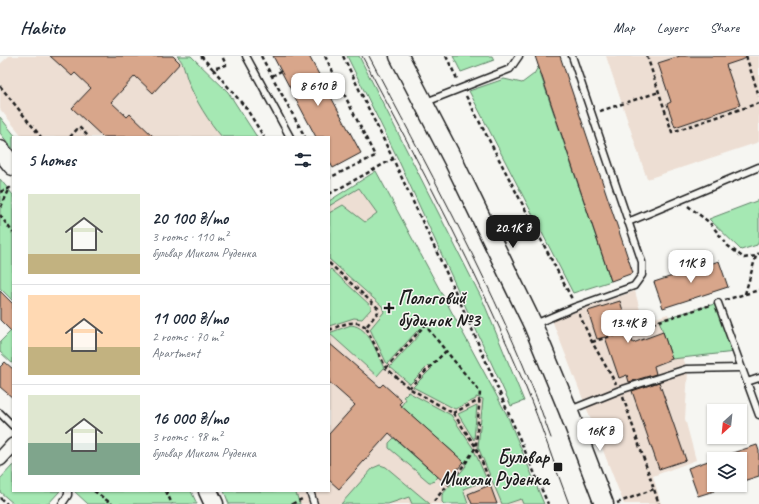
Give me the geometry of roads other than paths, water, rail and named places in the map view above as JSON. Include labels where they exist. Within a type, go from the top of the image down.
[{"type":"street","points":[[399,56],[422,103],[453,160],[533,325],[604,504]]},
{"type":"street","points":[[0,459],[12,447]]},
{"type":"street","points":[[208,492],[214,504]]},
{"type":"lane","points":[[246,56],[289,136]]},
{"type":"lane","points":[[422,103],[510,69],[519,56]]},
{"type":"lane","points":[[533,325],[576,307],[634,286],[642,275],[642,262],[572,56]]},
{"type":"lane","points":[[628,222],[759,167]]},
{"type":"lane","points":[[718,303],[759,416]]},
{"type":"lane","points":[[568,410],[620,390],[686,369],[741,368]]},
{"type":"lane","points":[[747,382],[759,378]]},
{"type":"lane","points":[[0,413],[12,425]]},
{"type":"lane","points":[[62,504],[68,495],[68,492]]},
{"type":"lane","points":[[310,492],[314,504]]},
{"type":"tram line","points":[[362,56],[427,179],[508,345],[532,402],[569,504]]},
{"type":"tram line","points":[[369,56],[475,259],[534,391],[551,438]]},
{"type":"place","name":"Пологовий будинок №3","points":[[389,308]]},
{"type":"place","name":"Бульвар Миколи Руденка","points":[[558,467]]}]
